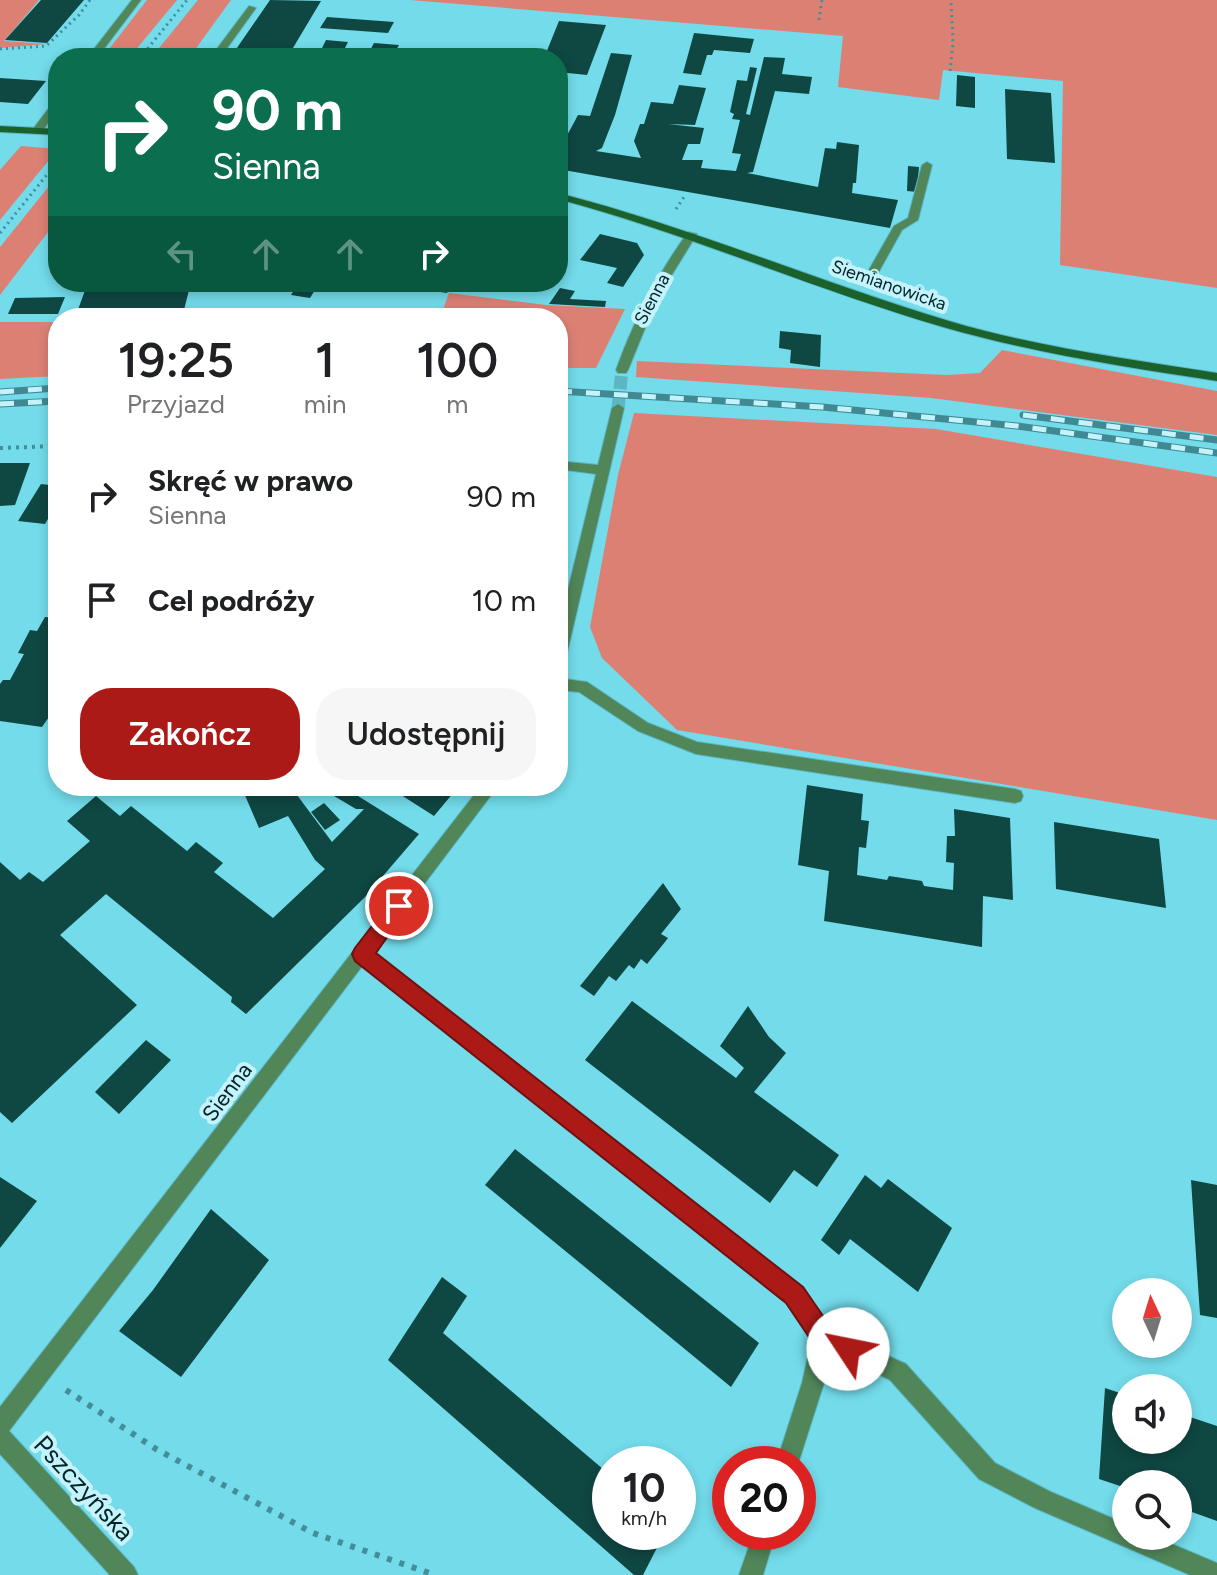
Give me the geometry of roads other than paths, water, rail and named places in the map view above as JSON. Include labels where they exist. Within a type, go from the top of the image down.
[{"type":"main road","points":[[0,129],[48,132]]},
{"type":"main road","name":"Siemianowicka","points":[[568,199],[692,234],[951,325],[1082,355],[1217,377]]},
{"type":"street","points":[[100,48],[137,0]]},
{"type":"street","points":[[222,48],[252,8]]},
{"type":"street","points":[[37,131],[48,116]]},
{"type":"street","points":[[868,282],[898,228],[913,220],[927,165]]},
{"type":"street","name":"Sienna","points":[[622,370],[636,327],[672,261],[692,234]]},
{"type":"street","points":[[568,617],[618,408]]},
{"type":"street","points":[[568,466],[601,470]]},
{"type":"street","points":[[568,685],[582,686],[643,727],[696,748],[1015,796]]},
{"type":"street","name":"Sienna","points":[[0,1425],[482,796]]},
{"type":"street","points":[[362,954],[795,1295],[823,1337],[898,1372],[987,1471],[1043,1500],[1217,1575]]},
{"type":"street","points":[[793,1446],[813,1383],[823,1337]]},
{"type":"street","name":"Pszczyńska","points":[[0,1438],[126,1575]]},
{"type":"street","points":[[756,1573],[761,1550]]},
{"type":"tunnel","points":[[618,408],[622,370]]},
{"type":"railway","points":[[0,392],[48,389]]},
{"type":"railway","points":[[568,392],[822,407],[1017,426],[1217,453]]},
{"type":"railway","points":[[0,404],[48,402]]},
{"type":"railway","points":[[1023,415],[1217,440]]}]
